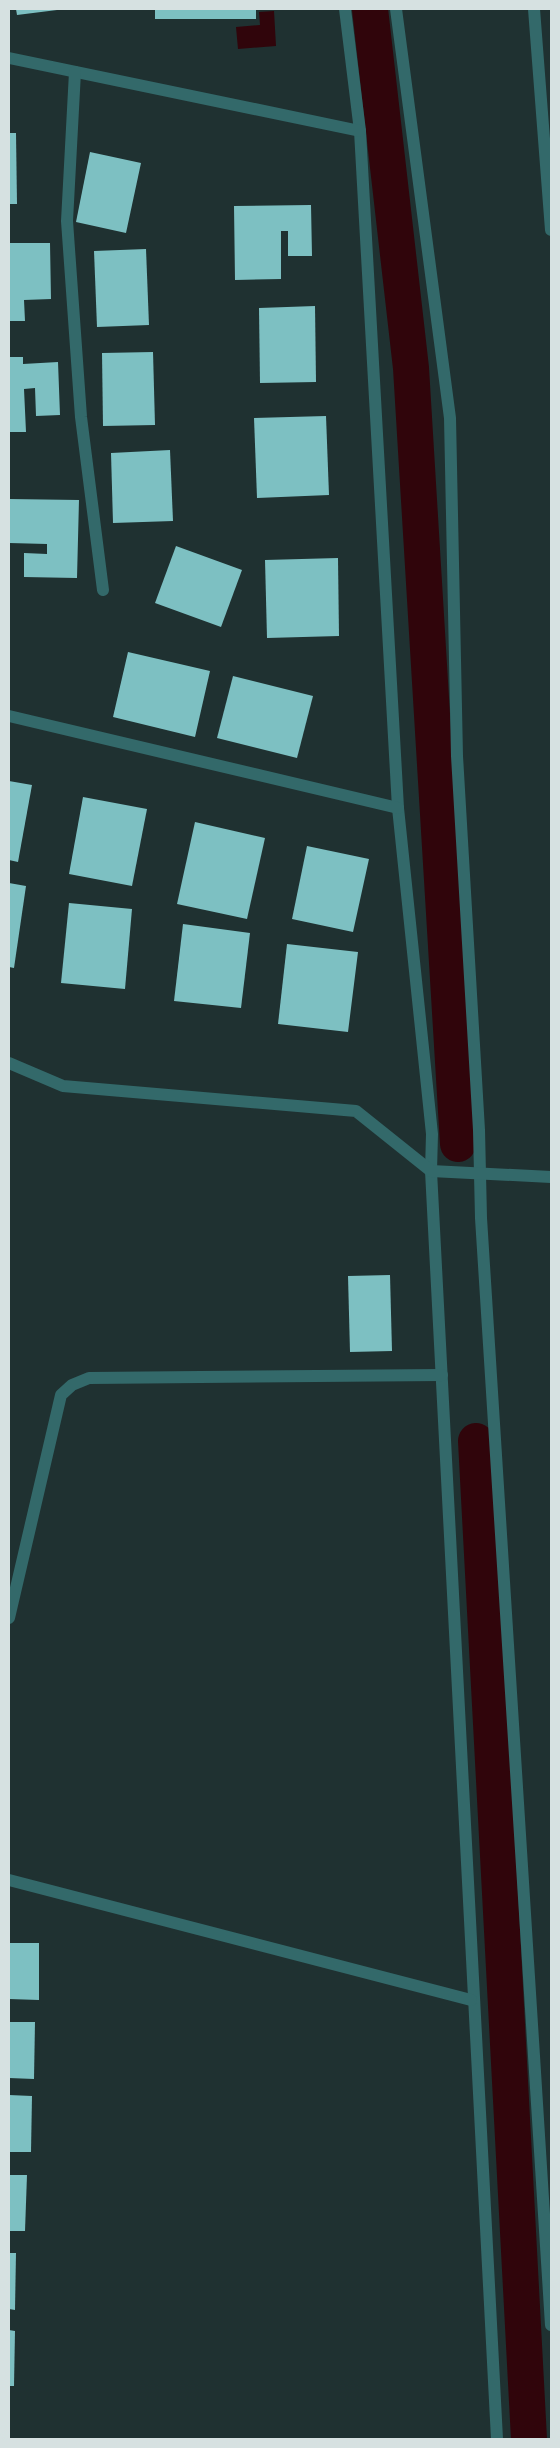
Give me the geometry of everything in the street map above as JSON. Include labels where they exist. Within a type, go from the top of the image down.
[{"type":"street","points":[[345,9],[360,131],[398,808],[432,1134],[431,1171],[461,1728],[471,2000],[497,2439]]},
{"type":"street","points":[[396,9],[450,418],[458,756],[481,1218],[510,1712],[551,2325]]},
{"type":"street","points":[[534,9],[551,230]]},
{"type":"street","points":[[9,58],[360,131]]},
{"type":"street","points":[[75,72],[67,220],[81,417],[103,590]]},
{"type":"street","points":[[9,716],[398,808]]},
{"type":"street","points":[[9,1063],[63,1086],[356,1112],[431,1171],[551,1177]]},
{"type":"street","points":[[9,1618],[61,1395],[72,1384],[89,1378],[442,1375]]},
{"type":"street","points":[[9,1880],[471,2000]]},
{"type":"shaded area","points":[[274,11],[276,46],[238,49],[236,27],[260,25],[259,12]]},
{"type":"building","points":[[16,9],[57,9],[57,10],[17,15]]},
{"type":"building","points":[[155,9],[256,9],[256,19],[155,19]]},
{"type":"building","points":[[9,133],[16,133],[17,204],[9,204]]},
{"type":"building","points":[[90,152],[141,163],[126,233],[76,222]]},
{"type":"building","points":[[311,205],[312,256],[288,256],[288,231],[281,231],[281,279],[235,280],[234,206]]},
{"type":"building","points":[[9,243],[50,243],[51,299],[24,300],[25,321],[9,321]]},
{"type":"building","points":[[146,249],[149,325],[97,327],[94,251]]},
{"type":"building","points":[[315,306],[316,382],[260,383],[259,308]]},
{"type":"building","points":[[153,352],[155,425],[103,426],[102,353]]},
{"type":"building","points":[[9,357],[23,357],[23,364],[58,362],[60,415],[36,416],[35,388],[24,389],[26,432],[9,432]]},
{"type":"building","points":[[326,416],[329,495],[257,498],[254,418]]},
{"type":"building","points":[[170,450],[173,521],[113,523],[111,453]]},
{"type":"building","points":[[9,499],[79,500],[77,578],[24,577],[24,553],[47,554],[47,544],[9,543]]},
{"type":"building","points":[[176,546],[242,570],[221,627],[155,603]]},
{"type":"building","points":[[338,558],[339,636],[267,638],[265,560]]},
{"type":"building","points":[[128,652],[210,671],[195,737],[113,717]]},
{"type":"building","points":[[233,676],[313,696],[297,758],[217,738]]},
{"type":"building","points":[[9,781],[32,785],[18,862],[9,860]]},
{"type":"building","points":[[83,797],[147,809],[132,886],[69,874]]},
{"type":"building","points":[[195,822],[265,838],[247,919],[177,904]]},
{"type":"building","points":[[307,846],[369,859],[353,932],[292,919]]},
{"type":"building","points":[[9,883],[26,886],[14,968],[9,967]]},
{"type":"building","points":[[69,903],[132,909],[125,989],[61,983]]},
{"type":"building","points":[[183,924],[250,933],[241,1008],[174,1001]]},
{"type":"building","points":[[287,944],[358,952],[348,1032],[278,1024]]},
{"type":"building","points":[[390,1275],[392,1351],[350,1352],[348,1276]]},
{"type":"building","points":[[9,1943],[39,1943],[39,2000],[9,1999]]},
{"type":"building","points":[[9,2022],[35,2022],[34,2079],[9,2078]]},
{"type":"building","points":[[9,2095],[32,2096],[31,2152],[9,2152]]},
{"type":"building","points":[[9,2175],[27,2175],[25,2231],[9,2231]]},
{"type":"building","points":[[9,2253],[16,2253],[15,2310],[9,2309]]},
{"type":"building","points":[[9,2330],[15,2331],[14,2386],[9,2386]]},
{"type":"waterway","points":[[370,9],[411,368],[458,1144]]},
{"type":"waterway","points":[[476,1441],[529,2439]]}]
